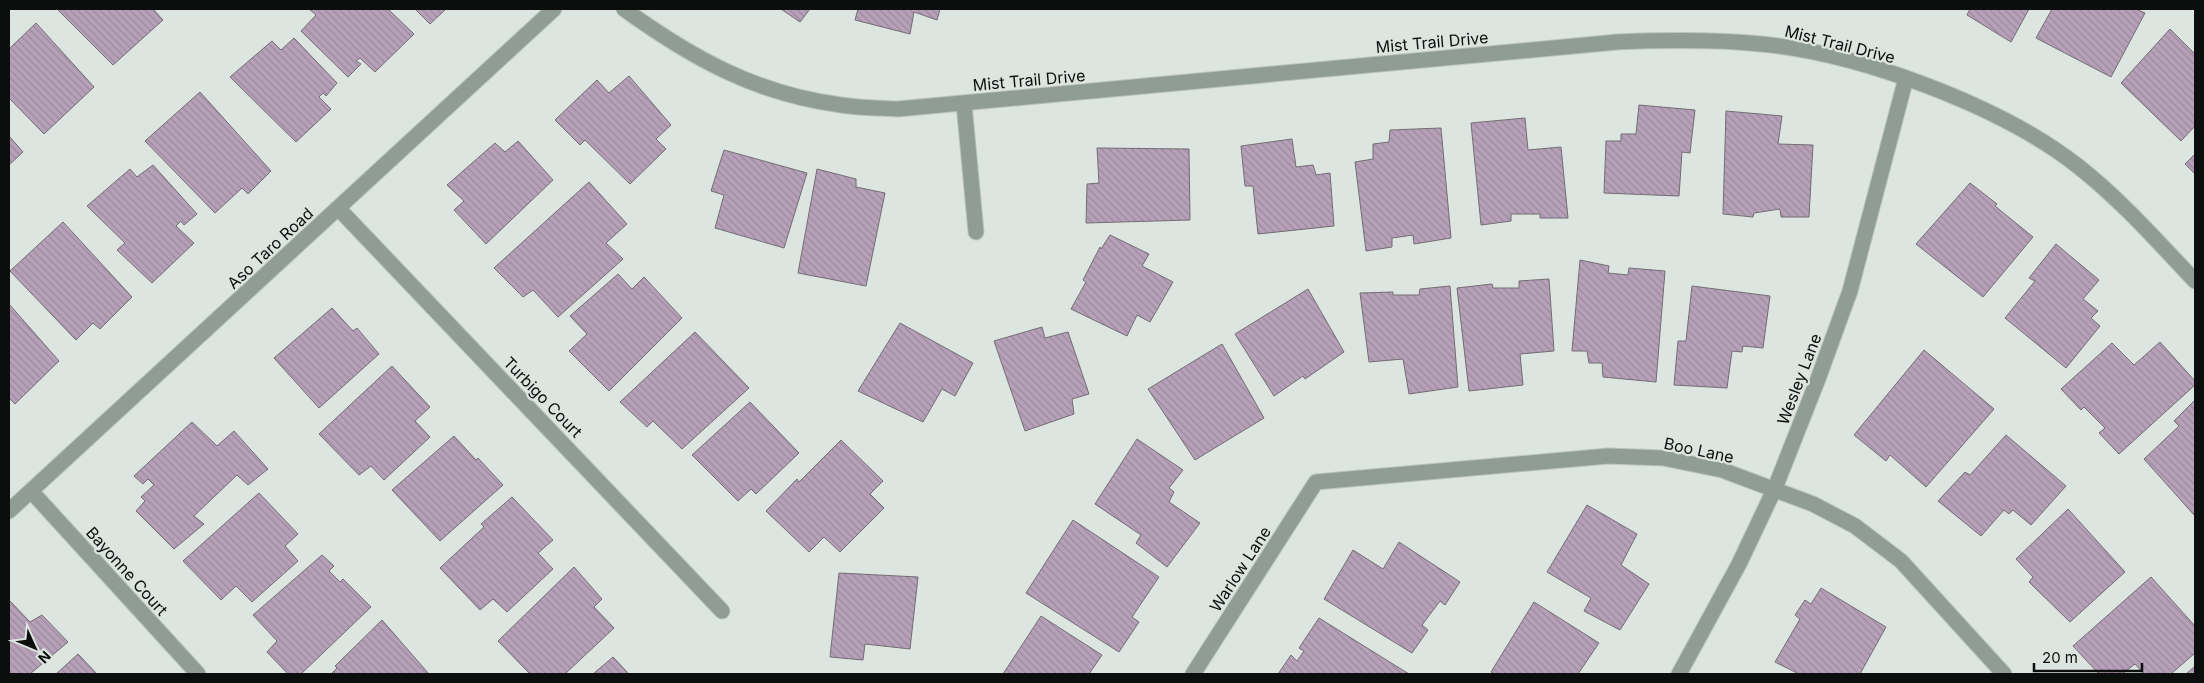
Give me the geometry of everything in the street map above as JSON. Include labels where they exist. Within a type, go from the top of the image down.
[{"type":"street","name":"Aso Taro Road","points":[[9,512],[554,9]]},
{"type":"street","name":"Mist Trail Drive","points":[[624,9],[671,43],[729,74],[786,94],[841,106],[898,109],[1617,42],[1686,39],[1763,44],[1834,57],[1906,78],[2013,124],[2079,167],[2137,220],[2195,281]]},
{"type":"street","name":"Wesley Lane","points":[[1679,674],[1739,564],[1775,488],[1850,291],[1906,78]]},
{"type":"street","points":[[964,104],[976,232]]},
{"type":"street","name":"Turbigo Court","points":[[338,208],[722,611]]},
{"type":"street","name":"Boo Lane","points":[[1316,482],[1608,456],[1663,458],[1722,470],[1775,488],[1813,504],[1855,526],[1901,562],[2004,674]]},
{"type":"street","name":"Warlow Lane","points":[[1193,674],[1316,482]]},
{"type":"street","name":"Bayonne Court","points":[[31,491],[198,674]]},
{"type":"building","points":[[57,9],[153,9],[163,20],[113,65]]},
{"type":"building","points":[[309,9],[388,9],[414,34],[375,72],[360,58],[356,61],[361,64],[348,77],[301,31],[316,15]]},
{"type":"building","points":[[415,9],[446,9],[430,24]]},
{"type":"building","points":[[781,9],[810,9],[800,22]]},
{"type":"building","points":[[858,9],[940,9],[937,20],[914,12],[910,34],[855,20]]},
{"type":"building","points":[[1970,9],[2029,9],[2011,42],[1967,15]]},
{"type":"building","points":[[2052,9],[2136,9],[2145,13],[2111,77],[2036,38]]},
{"type":"building","points":[[36,23],[94,87],[44,134],[9,98],[9,49]]},
{"type":"building","points":[[2170,29],[2195,54],[2195,126],[2181,141],[2121,83]]},
{"type":"building","points":[[294,38],[337,83],[326,96],[323,93],[319,97],[331,109],[296,142],[230,77],[272,41],[281,50]]},
{"type":"building","points":[[629,76],[671,125],[656,139],[666,149],[630,184],[585,140],[580,145],[555,120],[597,80],[609,93]]},
{"type":"building","points":[[200,92],[271,171],[248,194],[242,188],[215,213],[145,141]]},
{"type":"building","points":[[1639,105],[1695,110],[1690,153],[1682,152],[1679,196],[1604,193],[1606,141],[1621,141],[1621,134],[1636,134]]},
{"type":"building","points":[[1726,111],[1782,116],[1778,144],[1813,145],[1809,217],[1781,217],[1780,209],[1754,213],[1753,217],[1723,214]]},
{"type":"building","points":[[1525,118],[1528,150],[1561,147],[1568,218],[1540,218],[1540,214],[1511,214],[1511,221],[1481,225],[1471,123]]},
{"type":"building","points":[[1441,128],[1451,238],[1414,244],[1413,235],[1392,238],[1392,247],[1366,251],[1355,162],[1373,159],[1373,144],[1389,142],[1390,130]]},
{"type":"building","points":[[9,136],[23,152],[9,165]]},
{"type":"building","points":[[1292,139],[1296,167],[1313,165],[1316,175],[1330,173],[1334,226],[1258,234],[1253,186],[1245,186],[1241,146]]},
{"type":"building","points":[[518,141],[553,180],[486,244],[454,210],[464,201],[447,185],[495,143],[505,152]]},
{"type":"building","points":[[1097,148],[1189,149],[1190,220],[1086,223],[1087,184],[1099,183]]},
{"type":"building","points":[[724,150],[807,173],[784,248],[715,228],[724,195],[711,191]]},
{"type":"building","points":[[2195,154],[2195,174],[2185,164]]},
{"type":"building","points":[[153,165],[197,214],[184,225],[181,221],[176,226],[194,243],[152,283],[117,250],[125,243],[87,206],[130,169],[137,177]]},
{"type":"building","points":[[817,169],[856,179],[856,187],[885,193],[866,286],[798,273]]},
{"type":"building","points":[[589,182],[627,224],[606,243],[623,259],[558,317],[533,290],[523,297],[494,268]]},
{"type":"building","points":[[1970,183],[1997,204],[1995,206],[2033,237],[1983,297],[1916,244]]},
{"type":"building","points":[[63,222],[132,297],[100,329],[93,323],[76,340],[10,271]]},
{"type":"building","points":[[1110,235],[1149,254],[1142,266],[1173,282],[1150,322],[1137,315],[1127,336],[1071,309],[1086,282],[1083,280],[1100,247],[1101,249]]},
{"type":"building","points":[[2056,244],[2099,280],[2083,299],[2098,311],[2091,318],[2100,326],[2066,368],[2005,318],[2035,281],[2029,278]]},
{"type":"building","points":[[1580,260],[1609,266],[1608,273],[1628,275],[1629,268],[1665,271],[1656,382],[1603,377],[1602,363],[1589,363],[1587,351],[1572,351]]},
{"type":"building","points":[[618,274],[632,289],[644,277],[682,318],[609,391],[569,351],[587,334],[570,316]]},
{"type":"building","points":[[1549,279],[1554,351],[1520,354],[1523,385],[1469,391],[1457,288],[1492,284],[1493,288],[1519,288],[1519,281]]},
{"type":"building","points":[[1450,286],[1458,387],[1409,394],[1403,359],[1369,362],[1360,293],[1393,292],[1393,295],[1419,295],[1420,289]]},
{"type":"building","points":[[1692,286],[1770,296],[1763,348],[1743,346],[1742,352],[1732,351],[1727,388],[1674,385],[1678,341],[1686,341]]},
{"type":"building","points":[[1308,289],[1344,352],[1305,379],[1303,376],[1274,396],[1235,334]]},
{"type":"building","points":[[9,304],[59,361],[15,404],[9,398]]},
{"type":"building","points":[[332,308],[353,331],[357,328],[379,354],[319,408],[274,358]]},
{"type":"building","points":[[900,323],[973,363],[955,396],[942,389],[923,422],[858,391]]},
{"type":"building","points":[[1042,327],[1045,338],[1068,332],[1089,394],[1072,399],[1074,414],[1025,431],[994,341]]},
{"type":"building","points":[[695,332],[749,388],[682,449],[653,421],[647,427],[620,402]]},
{"type":"building","points":[[2160,342],[2195,381],[2195,385],[2119,454],[2099,433],[2105,428],[2084,407],[2081,410],[2061,389],[2112,343],[2134,365]]},
{"type":"building","points":[[1222,344],[1264,418],[1195,460],[1148,389]]},
{"type":"building","points":[[1924,350],[1994,409],[1926,487],[1890,455],[1886,461],[1854,435]]},
{"type":"building","points":[[392,366],[430,407],[415,421],[430,437],[384,480],[371,466],[359,475],[319,434]]},
{"type":"building","points":[[2195,400],[2195,516],[2144,459],[2179,426],[2174,421]]},
{"type":"building","points":[[750,402],[799,453],[756,494],[751,489],[738,501],[692,455]]},
{"type":"building","points":[[192,422],[217,446],[234,431],[268,469],[248,485],[237,475],[194,516],[204,524],[174,549],[136,511],[145,501],[141,497],[154,485],[148,479],[143,484],[134,476]]},
{"type":"building","points":[[2006,435],[2066,486],[2031,525],[2013,510],[2009,514],[2004,510],[1981,536],[1938,501],[1965,472],[1970,475]]},
{"type":"building","points":[[454,436],[503,485],[440,541],[392,490]]},
{"type":"building","points":[[1137,439],[1183,470],[1169,488],[1174,492],[1169,502],[1200,523],[1167,567],[1136,543],[1141,535],[1095,504]]},
{"type":"building","points":[[841,440],[883,481],[870,494],[884,508],[840,552],[824,537],[809,552],[766,511],[797,479],[799,482]]},
{"type":"building","points":[[259,493],[298,534],[285,546],[298,561],[252,602],[236,586],[221,600],[183,561]]},
{"type":"building","points":[[512,497],[553,540],[538,553],[553,569],[507,612],[493,599],[480,610],[440,568],[484,527],[481,524]]},
{"type":"building","points":[[1587,505],[1637,534],[1621,565],[1649,584],[1620,630],[1584,611],[1591,598],[1547,572]]},
{"type":"building","points":[[2068,509],[2125,572],[2070,622],[2029,582],[2033,577],[2016,559]]},
{"type":"building","points":[[1073,520],[1159,577],[1132,617],[1139,622],[1119,652],[1026,593]]},
{"type":"building","points":[[1399,542],[1460,582],[1445,605],[1440,601],[1422,625],[1428,630],[1412,653],[1324,599],[1353,550],[1383,569]]},
{"type":"building","points":[[322,555],[334,566],[329,571],[340,582],[343,579],[371,607],[301,674],[288,674],[267,652],[277,641],[253,615]]},
{"type":"building","points":[[574,567],[602,599],[594,607],[614,628],[565,674],[530,674],[498,641]]},
{"type":"building","points":[[839,573],[918,577],[910,649],[865,644],[863,660],[830,657]]},
{"type":"building","points":[[2151,577],[2195,626],[2195,653],[2171,674],[2144,674],[2135,664],[2122,674],[2099,674],[2073,646]]},
{"type":"building","points":[[1821,588],[1886,627],[1860,674],[1799,674],[1775,662],[1800,619],[1795,615],[1805,600],[1811,604]]},
{"type":"building","points":[[9,600],[30,622],[42,615],[68,642],[30,674],[9,674]]},
{"type":"building","points":[[1534,602],[1599,643],[1578,674],[1495,674],[1491,672]]},
{"type":"building","points":[[1041,616],[1102,655],[1089,674],[1003,674]]},
{"type":"building","points":[[1319,618],[1409,674],[1278,674],[1291,655],[1297,661],[1304,651],[1299,648]]},
{"type":"building","points":[[382,620],[429,674],[331,674],[337,668],[335,666]]},
{"type":"building","points":[[78,654],[97,674],[56,674]]},
{"type":"building","points":[[613,657],[629,674],[593,674]]},
{"type":"building","points":[[2195,666],[2195,674],[2186,674]]}]
